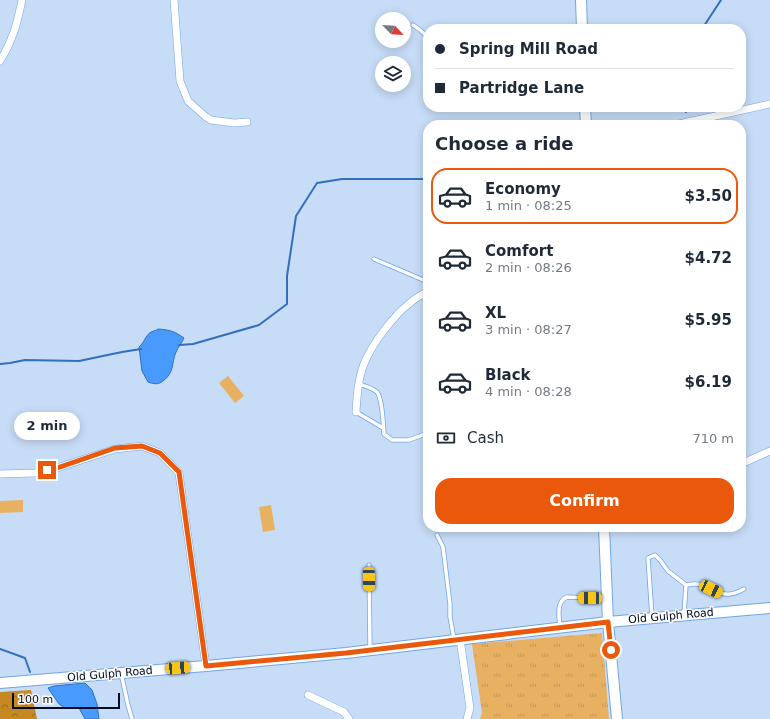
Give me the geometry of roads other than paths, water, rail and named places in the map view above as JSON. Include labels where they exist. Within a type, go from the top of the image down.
[{"type":"street","points":[[0,61],[8,48],[16,25],[22,0]]},
{"type":"street","points":[[174,0],[180,81],[188,101],[206,117],[212,120],[234,123],[246,122]]},
{"type":"street","points":[[581,0],[582,24]]},
{"type":"street","points":[[746,109],[770,104]]},
{"type":"street","points":[[697,120],[733,112]]},
{"type":"street","points":[[356,412],[357,391],[364,363],[376,342],[392,320],[410,302],[423,295]]},
{"type":"street","points":[[0,474],[35,472],[60,467],[115,448],[142,446],[160,453],[179,472],[206,666]]},
{"type":"street","points":[[746,462],[770,451]]},
{"type":"street","points":[[604,532],[608,622],[617,719]]},
{"type":"street","name":"Old Gulph Road","points":[[0,683],[206,666],[370,650],[608,622],[770,608]]},
{"type":"street","points":[[457,640],[470,708],[467,719]]},
{"type":"street","points":[[308,695],[344,712],[350,719]]},
{"type":"lane","points":[[413,25],[423,33]]},
{"type":"lane","points":[[374,259],[423,280]]},
{"type":"lane","points":[[359,384],[378,393],[381,401],[384,434],[392,440],[409,440],[423,435]]},
{"type":"lane","points":[[356,412],[383,428]]},
{"type":"lane","points":[[437,534],[443,547],[450,604],[450,618],[457,640]]},
{"type":"lane","points":[[652,618],[648,558],[655,555],[668,571],[686,585],[702,584],[720,593],[728,595],[744,589]]},
{"type":"lane","points":[[369,565],[370,650]]},
{"type":"lane","points":[[683,615],[686,585]]},
{"type":"lane","points":[[560,628],[559,616],[561,601],[567,597],[590,598]]},
{"type":"lane","points":[[121,673],[132,719]]},
{"type":"water","points":[[158,329],[172,331],[184,338],[174,356],[172,368],[167,378],[156,384],[148,382],[142,371],[139,347],[151,332]]},
{"type":"water","points":[[85,683],[92,690],[97,704],[99,719],[85,719],[79,708],[65,708],[59,704],[48,688]]},
{"type":"waterway","points":[[705,24],[721,0]]},
{"type":"waterway","points":[[179,345],[193,344],[259,325],[287,304],[287,276],[296,216],[317,183],[342,179],[423,179]]},
{"type":"waterway","points":[[0,364],[25,360],[79,361],[141,349]]},
{"type":"waterway","points":[[0,649],[25,658],[30,672]]}]
